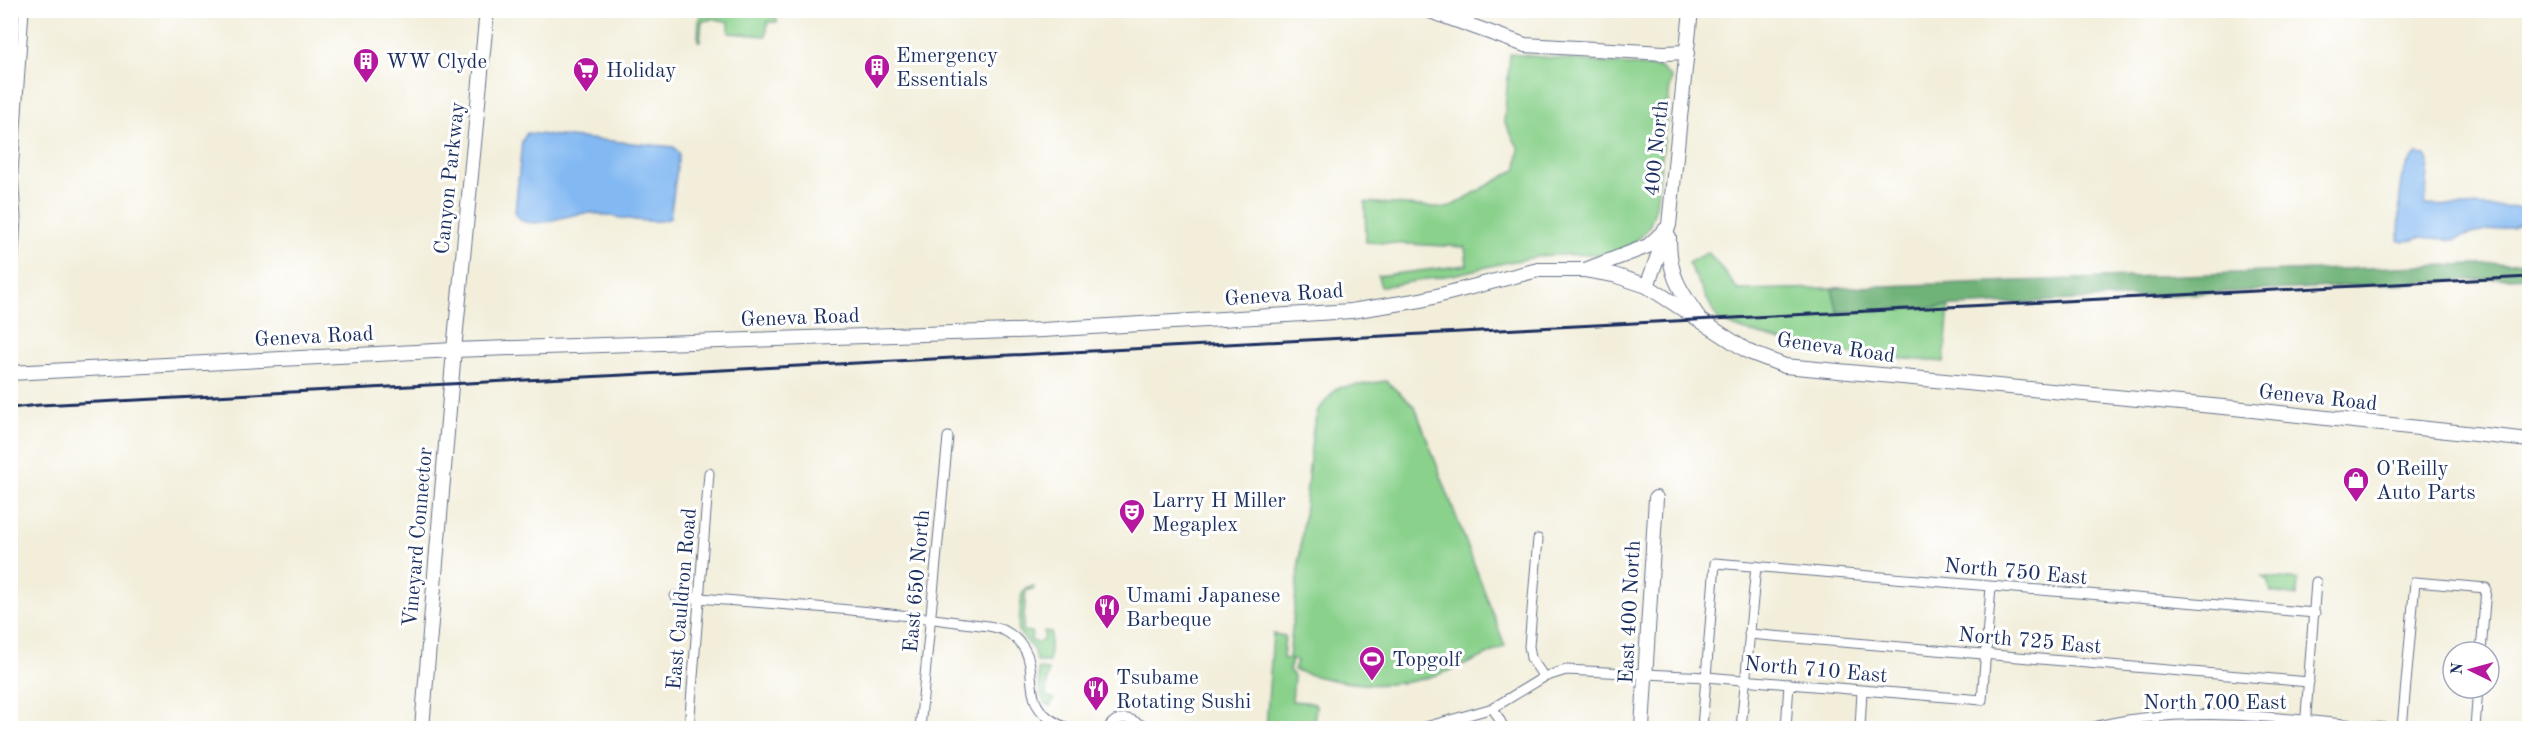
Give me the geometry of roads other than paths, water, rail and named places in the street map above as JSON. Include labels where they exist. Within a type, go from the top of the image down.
[{"type":"main road","name":"Canyon Parkway","points":[[454,350],[487,10]]},
{"type":"main road","points":[[1427,10],[1525,45],[1664,53],[1687,52]]},
{"type":"main road","name":"400 North","points":[[1647,286],[1669,225],[1691,10]]},
{"type":"main road","points":[[1585,270],[1648,246],[1669,225]]},
{"type":"main road","points":[[1669,225],[1669,261],[1684,296],[1700,320]]},
{"type":"main road","name":"Geneva Road","points":[[10,373],[454,350],[1043,330],[1351,311],[1421,300],[1538,270],[1585,270],[1614,275],[1647,286],[1749,352],[1785,366],[2234,408],[2529,440]]},
{"type":"main road","name":"Vineyard Connector","points":[[422,729],[454,350]]},
{"type":"main road","name":"East 400 North","points":[[1642,729],[1656,498]]},
{"type":"street","points":[[10,320],[16,219],[12,173],[24,10]]},
{"type":"street","points":[[10,52],[21,53]]},
{"type":"street","name":"East 650 North","points":[[920,729],[948,437]]},
{"type":"street","name":"East Cauldron Road","points":[[689,729],[709,472]]},
{"type":"street","points":[[1538,539],[1529,646],[1531,658],[1544,677]]},
{"type":"street","name":"North 750 East","points":[[1706,677],[1715,563],[2315,613]]},
{"type":"street","points":[[1741,729],[1756,566]]},
{"type":"street","points":[[2316,582],[2305,725],[2388,729]]},
{"type":"street","points":[[2402,729],[2415,582],[2486,588],[2482,640]]},
{"type":"street","points":[[1986,654],[1991,587]]},
{"type":"street","points":[[675,596],[930,618],[992,627],[1011,634],[1023,648],[1031,664],[1035,702],[1052,722],[1068,729]]},
{"type":"street","name":"North 725 East","points":[[1749,634],[2308,682]]},
{"type":"street","name":"North 710 East","points":[[1647,674],[1982,700],[1986,654]]},
{"type":"street","points":[[1422,729],[1493,708],[1544,677],[1566,670],[1647,674]]},
{"type":"street","points":[[1702,729],[1706,677]]},
{"type":"street","points":[[1786,729],[1789,684]]},
{"type":"street","points":[[1860,729],[1862,691]]},
{"type":"street","points":[[2475,729],[2477,700]]},
{"type":"street","points":[[1493,708],[1504,729]]},
{"type":"street","name":"North 700 East","points":[[2090,729],[2157,717],[2233,716],[2305,725]]},
{"type":"street","points":[[1106,728],[1118,719],[1125,718],[1142,726]]},
{"type":"water","points":[[527,133],[674,147],[679,154],[670,218],[644,221],[582,213],[539,223],[522,221],[515,213],[522,141]]},
{"type":"water","points":[[2417,154],[2425,155],[2429,161],[2425,205],[2529,208],[2529,218],[2512,227],[2470,234],[2455,240],[2420,237],[2403,242],[2398,240],[2403,172]]},
{"type":"railway","points":[[10,408],[2530,277]]},
{"type":"place","name":"WW Clyde","points":[[366,84]]},
{"type":"place","name":"Emergency Essentials","points":[[877,90]]},
{"type":"place","name":"Holiday","points":[[586,93]]},
{"type":"place","name":"O'Reilly Auto Parts","points":[[2356,503]]},
{"type":"place","name":"Larry H Miller Megaplex","points":[[1132,535]]},
{"type":"place","name":"Umami Japanese Barbeque","points":[[1107,630]]},
{"type":"place","name":"Topgolf","points":[[1372,682]]},
{"type":"place","name":"Tsubame Rotating Sushi","points":[[1096,712]]}]
